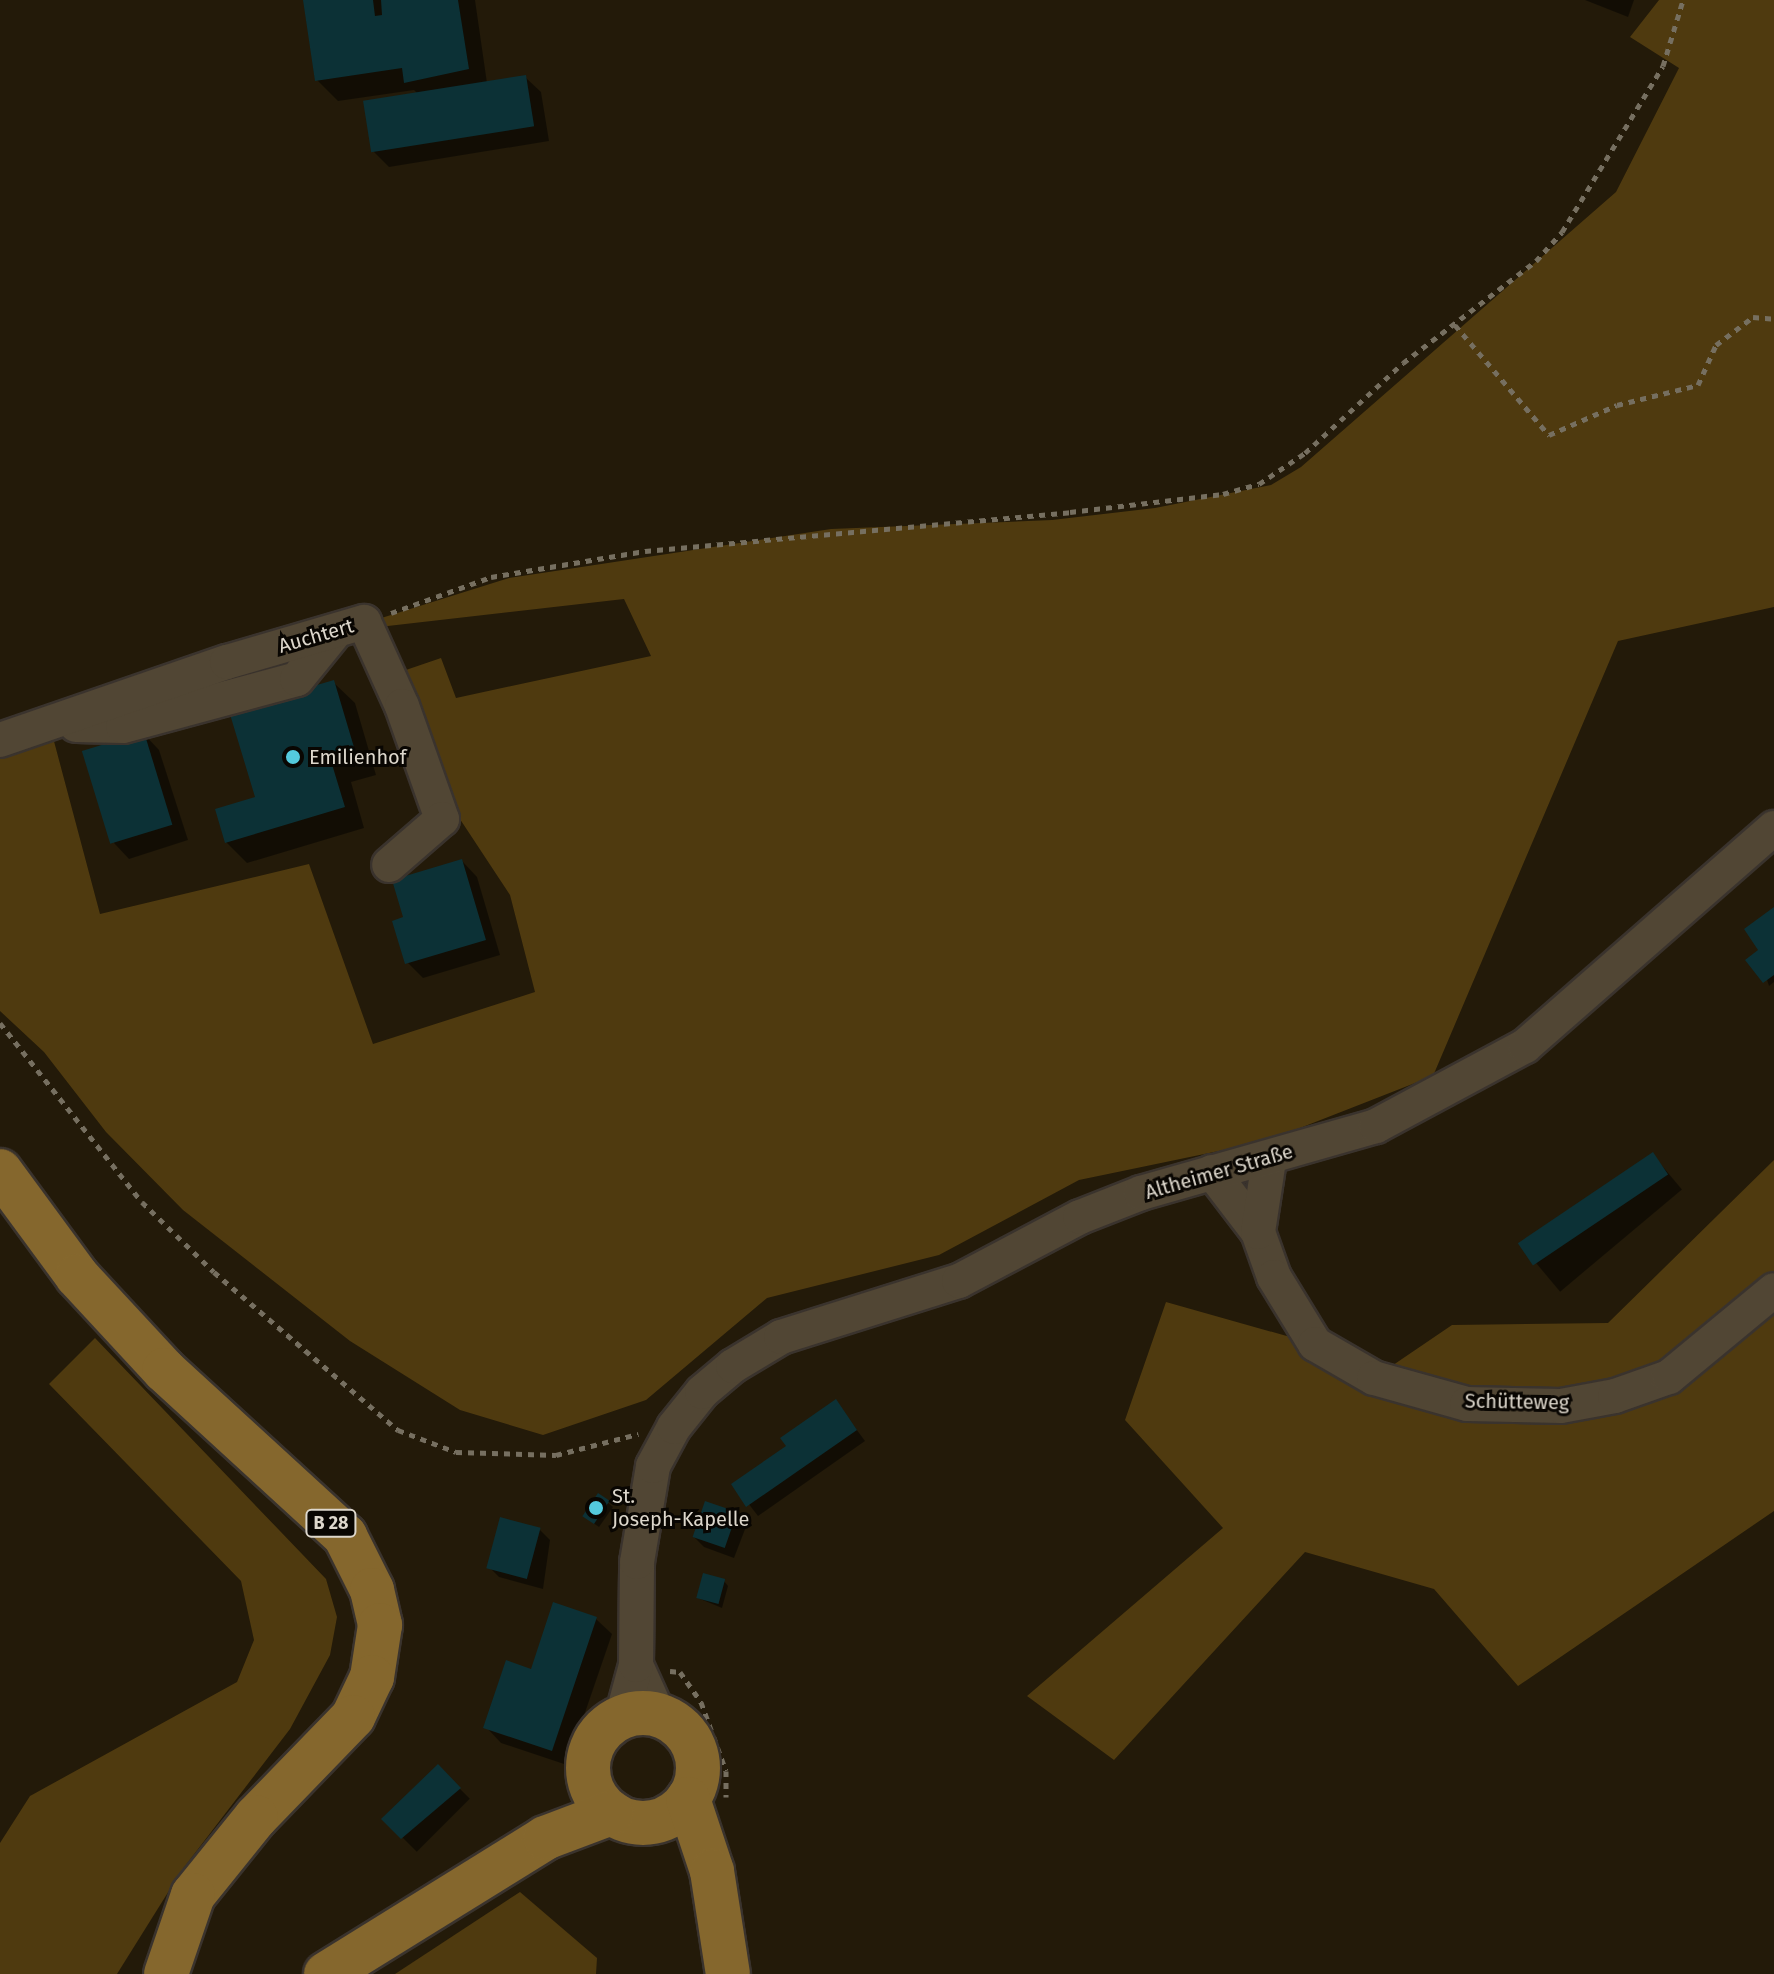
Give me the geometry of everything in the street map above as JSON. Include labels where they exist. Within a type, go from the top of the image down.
[{"type":"main road","name":"B 28","points":[[0,1171],[77,1276],[164,1370],[345,1536],[375,1602],[380,1625],[372,1677],[353,1717],[232,1846],[193,1895],[166,1974]]},
{"type":"main road","points":[[640,1716],[686,1734],[698,1766],[674,1810],[626,1821],[600,1796],[594,1742],[640,1716]]},
{"type":"main road","points":[[326,1974],[545,1838],[600,1796]]},
{"type":"main road","points":[[674,1810],[719,1924],[728,1974]]},
{"type":"main road","points":[[182,1927],[192,1974]]},
{"type":"street","name":"Auchtert","points":[[0,740],[56,724],[227,662],[350,627],[402,706],[442,819],[389,865]]},
{"type":"street","name":"Altheimer Straße","points":[[640,1716],[634,1600],[642,1516],[653,1466],[674,1427],[702,1392],[781,1337],[959,1281],[1080,1217],[1212,1172],[1269,1160],[1376,1126],[1525,1046],[1774,828]]},
{"type":"street","name":"Schütteweg","points":[[1258,1232],[1269,1160]]},
{"type":"street","name":"Schütteweg","points":[[1212,1172],[1258,1232],[1274,1277],[1315,1344],[1374,1378],[1467,1404],[1561,1406],[1615,1396],[1656,1382],[1669,1377],[1774,1290]]},
{"type":"path","points":[[350,627],[491,577],[645,551],[1223,494],[1259,484],[1305,453],[1403,363],[1536,261],[1579,209],[1663,66],[1683,0]]},
{"type":"path","points":[[1455,325],[1549,435],[1617,405],[1698,385],[1716,345],[1753,317],[1774,319]]},
{"type":"path","points":[[0,1023],[142,1202],[214,1272],[398,1430],[456,1452],[556,1455],[674,1427]]},
{"type":"shaded area","points":[[1659,0],[1774,0],[1774,607],[1618,641],[1433,1076],[1267,1141],[1079,1180],[939,1255],[767,1298],[646,1400],[543,1435],[460,1410],[350,1341],[183,1210],[106,1132],[44,1052],[0,1011],[0,744],[51,730],[100,914],[309,864],[373,1044],[535,992],[510,895],[450,804],[400,672],[441,658],[456,698],[651,656],[624,599],[379,627],[375,620],[509,578],[831,529],[1052,520],[1155,508],[1271,485],[1301,467],[1616,192],[1679,68],[1630,37]]},
{"type":"shaded area","points":[[1774,1160],[1774,1511],[1518,1686],[1434,1589],[1305,1552],[1114,1760],[1027,1696],[1223,1528],[1125,1420],[1166,1302],[1315,1344],[1374,1378],[1452,1325],[1608,1323]]},
{"type":"shaded area","points":[[95,1338],[326,1579],[337,1617],[330,1655],[290,1729],[182,1870],[117,1974],[0,1974],[0,1843],[30,1796],[237,1682],[254,1640],[241,1581],[49,1384]]},
{"type":"shaded area","points":[[520,1892],[597,1958],[596,1974],[395,1974]]},
{"type":"building","points":[[303,0],[373,0],[375,16],[382,15],[381,0],[458,0],[469,69],[404,83],[402,68],[315,81]]},
{"type":"building","points":[[526,75],[534,126],[371,152],[363,101]]},
{"type":"building","name":"Emilienhof","points":[[334,680],[356,754],[331,761],[345,807],[225,843],[215,809],[255,797],[229,711]]},
{"type":"building","points":[[144,732],[172,825],[110,844],[82,751]]},
{"type":"building","points":[[462,859],[486,940],[405,964],[392,921],[403,917],[392,880]]},
{"type":"building","points":[[1774,907],[1774,975],[1763,983],[1745,960],[1758,950],[1744,929]]},
{"type":"building","points":[[1653,1152],[1668,1174],[1533,1266],[1518,1243]]},
{"type":"building","points":[[836,1399],[857,1430],[746,1507],[731,1484],[786,1446],[780,1438]]},
{"type":"building","name":"St. Joseph-Kapelle","points":[[598,1493],[610,1501],[594,1524],[582,1516]]},
{"type":"building","points":[[705,1501],[737,1512],[725,1548],[693,1537]]},
{"type":"building","points":[[500,1517],[541,1528],[527,1579],[486,1568]]},
{"type":"building","points":[[703,1573],[725,1579],[718,1604],[696,1598]]},
{"type":"building","points":[[553,1602],[597,1617],[552,1751],[483,1728],[506,1660],[531,1669]]},
{"type":"building","points":[[438,1764],[461,1788],[401,1839],[381,1819]]},
{"type":"place","name":"Emilienhof","points":[[293,757]]},
{"type":"place","name":"St. Joseph-Kapelle","points":[[596,1508]]}]
